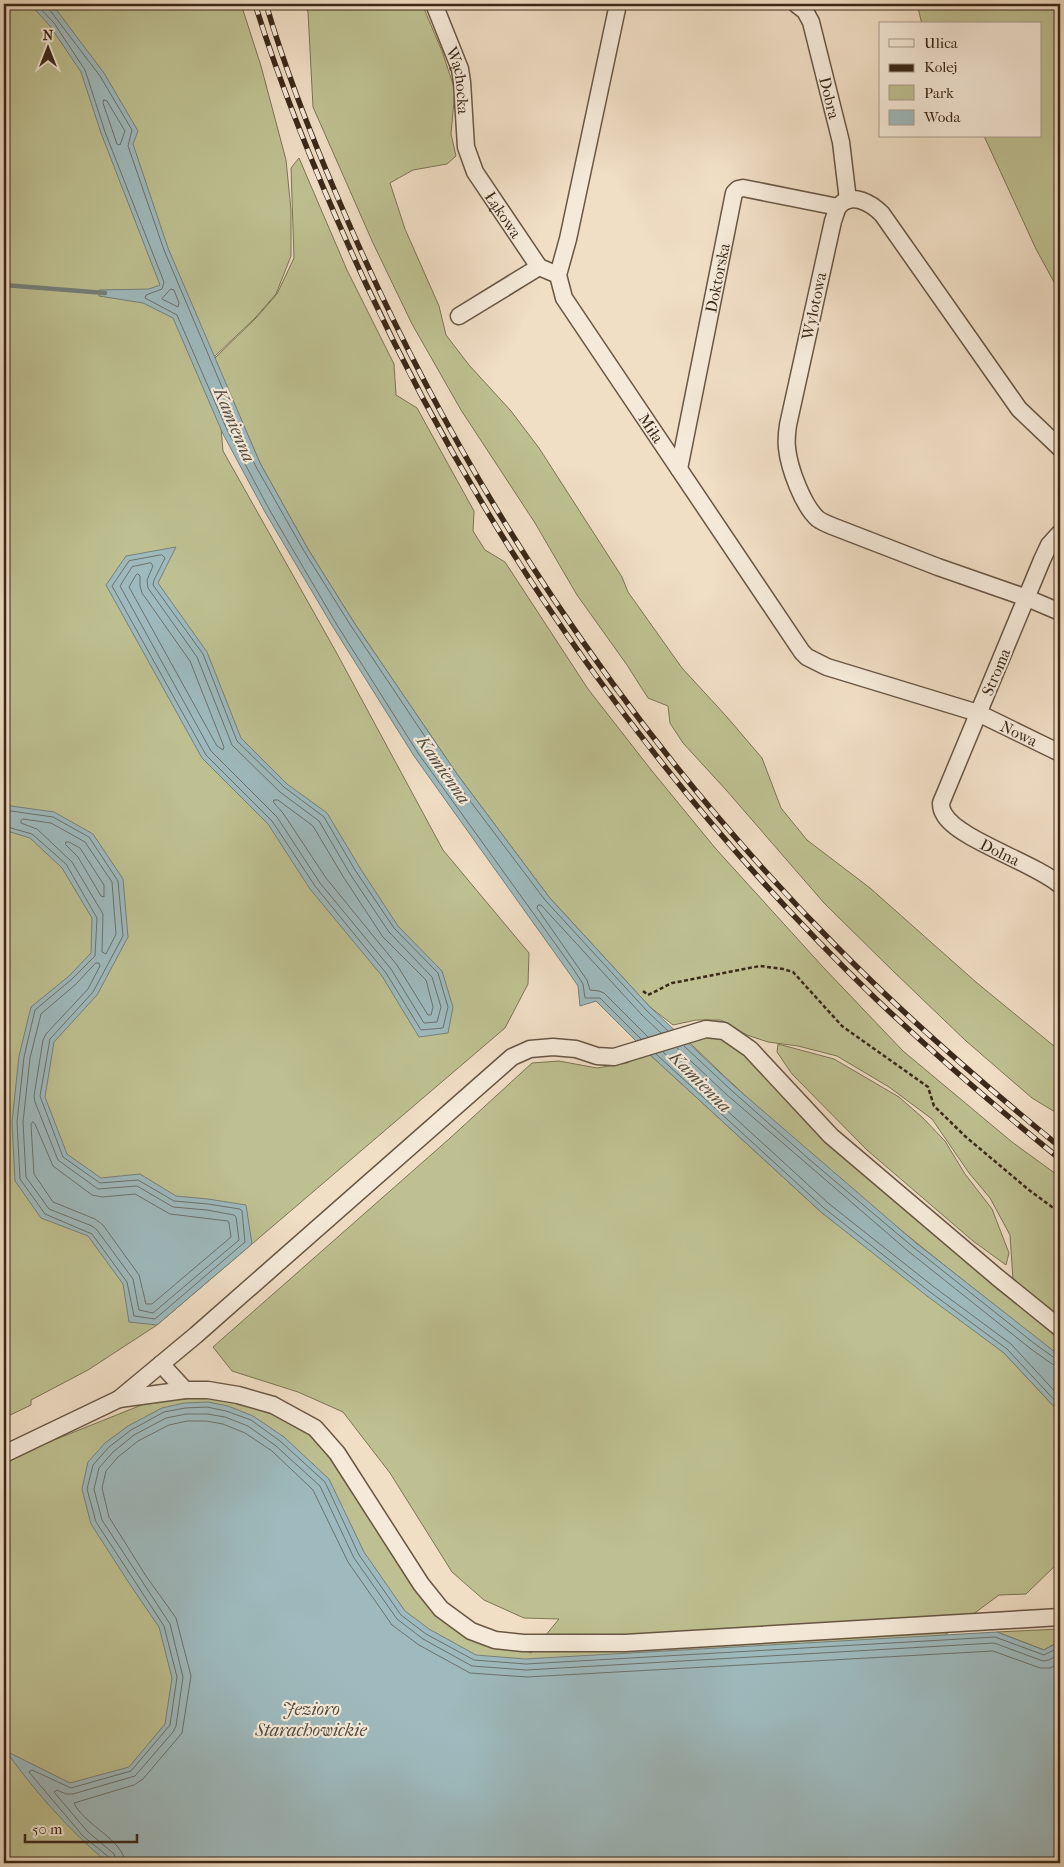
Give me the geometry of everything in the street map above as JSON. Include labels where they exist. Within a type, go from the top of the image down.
[{"type":"street","name":"Wąchocka","points":[[434,4],[460,69],[466,147],[471,161]]},
{"type":"street","points":[[459,316],[539,267],[558,275],[568,239],[618,4]]},
{"type":"street","name":"Dobra","points":[[796,4],[805,12],[811,22],[841,142],[843,204]]},
{"type":"street","name":"Łąkowa","points":[[471,161],[475,172],[539,267]]},
{"type":"street","name":"Doktorska","points":[[679,469],[734,193],[738,189],[743,188],[843,204]]},
{"type":"street","points":[[843,204],[857,199],[866,202],[884,216],[1020,408],[1060,448]]},
{"type":"street","name":"Wylotowa","points":[[843,204],[833,221],[788,424],[787,447],[789,457],[811,512],[819,520],[832,526],[1060,612]]},
{"type":"street","name":"Miła","points":[[558,275],[564,298],[806,657],[827,667],[978,713]]},
{"type":"street","name":"Stroma","points":[[944,814],[941,806],[942,798],[1049,545],[1060,533]]},
{"type":"street","name":"Nowa","points":[[978,713],[1060,753]]},
{"type":"street","name":"Dolna","points":[[944,814],[956,827],[1060,885]]},
{"type":"street","points":[[4,1454],[119,1399],[512,1057],[530,1048],[576,1049],[597,1056],[614,1057],[706,1028],[724,1031],[750,1049],[831,1136],[1060,1328]]},
{"type":"street","points":[[161,1364],[185,1390]]},
{"type":"street","points":[[119,1399],[185,1390],[208,1390],[238,1395],[273,1405],[315,1428],[337,1453],[421,1584],[440,1609],[471,1631],[495,1640],[523,1644],[625,1643],[1060,1617]]},
{"type":"path","points":[[643,991],[648,995],[672,983],[760,966],[783,968],[793,972],[842,1026],[928,1088],[934,1106],[966,1137],[1029,1190],[1060,1213]]},
{"type":"green space","points":[[4,4],[241,4],[261,66],[286,160],[291,210],[291,256],[276,294],[215,358],[256,318],[277,294],[294,258],[291,168],[299,158],[347,270],[394,364],[396,395],[417,408],[474,511],[473,531],[485,550],[505,562],[588,689],[716,849],[823,967],[903,1051],[1012,1142],[1060,1177],[1060,1319],[1013,1279],[1010,1235],[990,1198],[969,1173],[932,1119],[889,1087],[837,1056],[798,1046],[768,1042],[747,1035],[721,1020],[696,1020],[673,1025],[650,1007],[549,897],[457,774],[355,624],[308,549],[260,463],[215,360],[223,451],[335,650],[443,850],[529,953],[528,984],[505,1028],[157,1325],[88,1370],[31,1400],[31,1405],[4,1418]]},
{"type":"green space","points":[[305,4],[422,4],[442,51],[455,90],[451,134],[456,156],[447,164],[413,170],[390,183],[405,229],[439,306],[446,335],[469,365],[511,411],[539,448],[622,577],[628,592],[682,668],[762,758],[781,808],[807,840],[870,888],[977,983],[1060,1051],[1060,1115],[1032,1098],[966,1041],[824,903],[683,743],[670,723],[668,706],[648,698],[577,595],[535,523],[461,410],[412,324],[373,243],[313,107],[308,12]]},
{"type":"green space","points":[[917,4],[1060,4],[1060,293],[1036,249],[985,138],[1042,138],[1042,22],[922,22]]},
{"type":"green space","points":[[693,1036],[719,1037],[735,1045],[1060,1338],[1060,1356],[896,1226],[791,1137],[690,1043]]},
{"type":"green space","points":[[778,1044],[834,1059],[899,1097],[923,1118],[945,1141],[965,1174],[992,1209],[1009,1253],[1006,1265],[973,1241],[867,1150],[792,1074],[777,1052]]},
{"type":"green space","points":[[647,1052],[821,1212],[1004,1353],[1060,1413],[1060,1561],[1026,1594],[999,1595],[637,1863],[4,1863],[4,1460],[189,1386],[310,1427],[435,1613],[531,1653],[559,1619],[524,1618],[484,1600],[452,1572],[390,1473],[343,1412],[298,1392],[232,1371],[213,1347],[449,1139],[532,1063],[559,1061],[597,1068],[627,1063]]},
{"type":"green space","points":[[1060,1629],[1060,1632],[1057,1632],[1056,1643],[1044,1650],[997,1632]]},
{"type":"water","name":"Kamienna","points":[[30,4],[52,4],[104,73],[138,131],[133,144],[168,248],[260,463],[308,549],[355,624],[457,774],[549,897],[650,1007],[733,1085],[916,1243],[1060,1356],[1060,1413],[1004,1353],[927,1296],[821,1212],[647,1052],[596,1001],[580,1006],[578,986],[414,756],[333,627],[265,512],[223,434],[173,318],[143,303],[99,296],[99,290],[149,289],[160,285],[101,133],[81,72],[50,26]]},
{"type":"water","points":[[176,547],[158,583],[207,652],[241,738],[287,784],[327,813],[398,926],[442,971],[453,1007],[448,1033],[419,1037],[382,976],[310,889],[268,824],[202,758],[106,585],[126,556]]},
{"type":"water","points":[[4,805],[54,812],[93,834],[123,879],[128,937],[97,995],[54,1042],[45,1097],[67,1154],[101,1178],[140,1174],[176,1196],[246,1205],[252,1244],[157,1325],[129,1322],[123,1284],[88,1236],[41,1218],[15,1181],[12,1122],[19,1056],[31,1007],[69,976],[91,953],[92,918],[62,868],[30,838],[4,830]]},
{"type":"water","name":"Jezioro Starachowickie","points":[[208,1402],[228,1406],[253,1416],[284,1437],[329,1479],[364,1552],[405,1611],[429,1629],[476,1655],[525,1659],[997,1632],[1044,1650],[1055,1644],[1057,1632],[1060,1632],[1060,1863],[108,1863],[80,1838],[54,1810],[6,1751],[70,1783],[129,1767],[165,1724],[172,1678],[159,1627],[91,1524],[82,1489],[88,1462],[105,1443],[128,1426],[162,1408],[184,1403]]},
{"type":"waterway","points":[[4,285],[105,293]]},
{"type":"railway","points":[[255,4],[292,111],[320,181],[366,284],[415,383],[468,480],[526,574],[588,665],[654,753],[724,838],[798,920],[876,999],[990,1101],[1060,1159]]},
{"type":"railway","points":[[266,4],[282,55],[310,129],[340,203],[386,306],[438,406],[493,504],[554,599],[619,691],[688,781],[761,866],[838,948],[891,1000],[974,1075],[1060,1147]]}]
